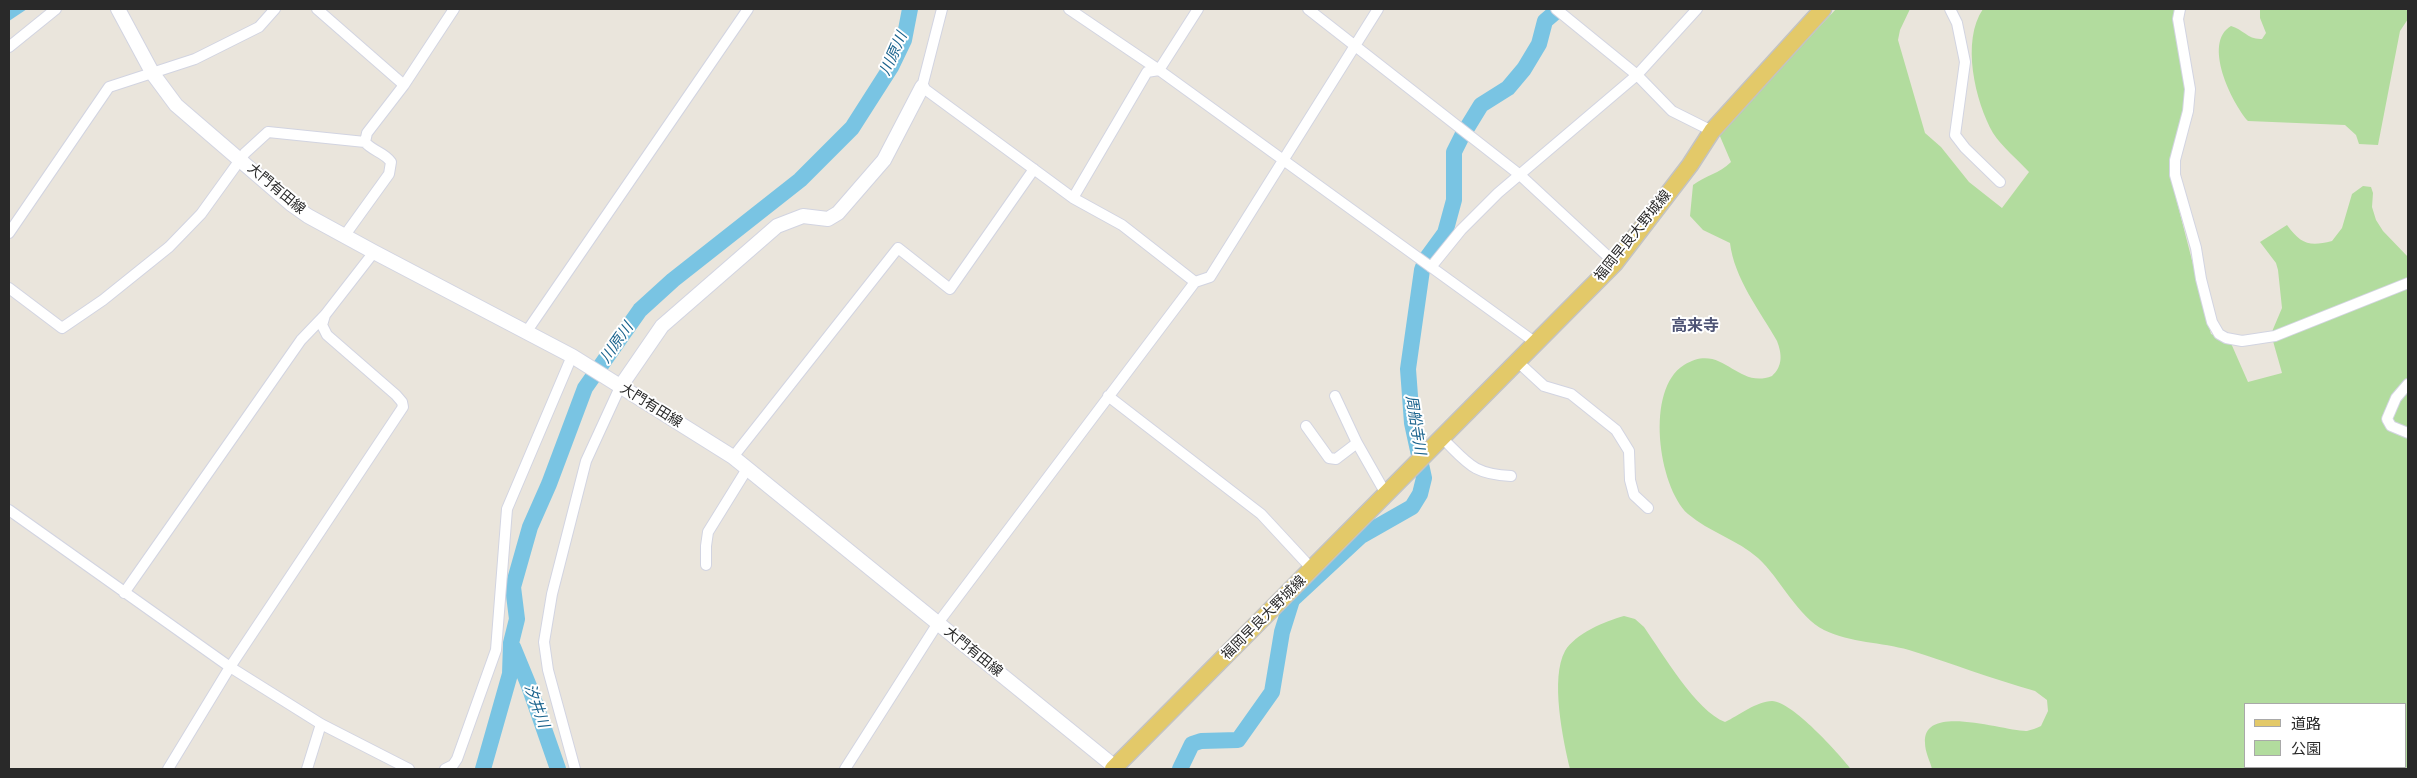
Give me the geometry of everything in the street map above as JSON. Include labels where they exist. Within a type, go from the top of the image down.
[{"type":"main road","name":"大門有田線","points":[[118,9],[153,74],[176,105],[291,204],[374,252],[527,331],[615,383],[733,457],[1115,769]]},
{"type":"main road","name":"福岡早良大野城線","points":[[1115,769],[1615,263],[1690,165],[1712,131],[1818,11]]},
{"type":"main road","points":[[615,383],[662,326],[777,226],[803,216],[828,219],[838,213],[884,160],[922,87]]},
{"type":"street","points":[[9,47],[56,9]]},
{"type":"street","points":[[9,232],[109,87],[195,59],[259,27],[275,9]]},
{"type":"street","points":[[317,9],[404,85]]},
{"type":"street","points":[[365,142],[367,133],[404,85],[454,9]]},
{"type":"street","points":[[527,331],[748,9]]},
{"type":"street","points":[[942,9],[922,87],[1073,198],[1122,225],[1195,282]]},
{"type":"street","points":[[1069,9],[1159,70],[1536,343]]},
{"type":"street","points":[[1073,198],[1147,72],[1159,70],[1198,9]]},
{"type":"street","points":[[1308,9],[1520,175],[1615,263]]},
{"type":"street","points":[[845,769],[938,624],[1032,502],[1108,396],[1195,282],[1210,278],[1285,161],[1378,9]]},
{"type":"street","points":[[1556,9],[1637,75],[1672,111],[1712,131]]},
{"type":"street","points":[[1431,267],[1461,230],[1498,193],[1637,75],[1697,9]]},
{"type":"street","points":[[1950,9],[1957,23],[1965,62],[1955,134],[1965,148],[2000,182]]},
{"type":"street","points":[[2180,9],[2178,19],[2190,89],[2188,111],[2175,160],[2175,175],[2196,248],[2201,279],[2212,322],[2219,334],[2226,338],[2242,341],[2275,336],[2408,283]]},
{"type":"street","points":[[9,288],[62,328],[103,300],[169,247],[201,214],[245,153],[268,132],[365,142],[387,156],[392,166],[389,174],[380,190],[345,235]]},
{"type":"street","points":[[733,457],[898,248],[950,289],[1034,169]]},
{"type":"street","points":[[124,593],[301,340],[325,315],[374,252]]},
{"type":"street","points":[[168,769],[230,667],[403,408],[402,402],[396,394],[327,335],[322,325],[325,315]]},
{"type":"street","points":[[445,769],[453,765],[457,759],[496,650],[507,509],[577,360]]},
{"type":"street","points":[[1518,362],[1544,386],[1571,394],[1616,430],[1629,451],[1634,495],[1648,508]]},
{"type":"street","points":[[575,769],[548,670],[544,642],[552,594],[586,460],[615,383]]},
{"type":"street","points":[[2408,384],[2396,398],[2387,419],[2391,426],[2408,433]]},
{"type":"street","points":[[1108,396],[1261,514],[1312,569]]},
{"type":"street","points":[[1335,396],[1386,494]]},
{"type":"street","points":[[1306,426],[1329,458],[1336,459],[1358,443]]},
{"type":"street","points":[[1442,438],[1472,467],[1489,475],[1511,476]]},
{"type":"street","points":[[706,565],[708,532],[747,469]]},
{"type":"street","points":[[9,510],[230,667],[321,724],[409,769]]},
{"type":"street","points":[[308,769],[321,724]]},
{"type":"green space","points":[[1836,9],[1910,9],[1900,30],[1898,40],[1925,133],[1941,147],[1969,182],[2002,208],[2029,172],[1993,133],[1976,88],[1972,54],[1973,37],[1976,22],[1983,9],[2178,9],[2186,83],[2183,116],[2170,175],[2211,334],[2230,341],[2248,382],[2282,373],[2271,334],[2282,308],[2278,270],[2276,263],[2260,242],[2287,225],[2301,240],[2311,244],[2332,241],[2342,228],[2352,194],[2363,186],[2371,187],[2373,193],[2372,207],[2376,220],[2383,231],[2408,257],[2408,769],[1932,769],[1925,743],[1928,731],[1937,724],[1950,721],[1967,722],[2027,731],[2041,726],[2048,711],[2047,700],[2035,691],[1909,650],[1855,640],[1824,630],[1797,607],[1758,558],[1742,546],[1705,526],[1688,514],[1678,501],[1669,482],[1663,461],[1660,415],[1664,394],[1672,377],[1684,365],[1698,359],[1709,359],[1719,362],[1749,377],[1759,379],[1772,376],[1780,364],[1780,351],[1777,341],[1742,281],[1732,256],[1730,243],[1703,230],[1690,216],[1693,185],[1731,162],[1719,134]]},
{"type":"green space","points":[[2260,9],[2408,9],[2408,19],[2400,31],[2378,145],[2359,144],[2356,135],[2345,125],[2248,121],[2228,88],[2219,59],[2219,45],[2223,34],[2231,26],[2253,38],[2262,39],[2266,33],[2260,18]]},
{"type":"green space","points":[[1624,616],[1635,619],[1644,627],[1681,681],[1714,716],[1725,722],[1760,703],[1772,701],[1781,704],[1815,729],[1851,769],[1570,769],[1564,742],[1558,693],[1558,677],[1565,651],[1583,634],[1608,621]]},
{"type":"water","points":[[10,9],[27,9],[9,21]]},
{"type":"waterway","name":"川原川","points":[[483,769],[510,674],[511,643],[517,619],[513,587],[530,527],[549,484],[585,388],[640,310],[673,280],[800,180],[852,128],[891,67],[904,40],[910,9]]},
{"type":"waterway","name":"周船寺川","points":[[1180,769],[1192,744],[1201,741],[1238,740],[1272,692],[1282,632],[1292,600],[1361,536],[1412,507],[1420,494],[1424,478],[1412,423],[1408,369],[1422,270],[1426,259],[1445,233],[1454,200],[1454,152],[1481,105],[1508,88],[1524,69],[1539,44],[1545,21],[1559,9]]},
{"type":"waterway","name":"汐井川","points":[[513,647],[529,686],[558,769]]},
{"type":"district","name":"高来寺","points":[[1695,327]]}]
